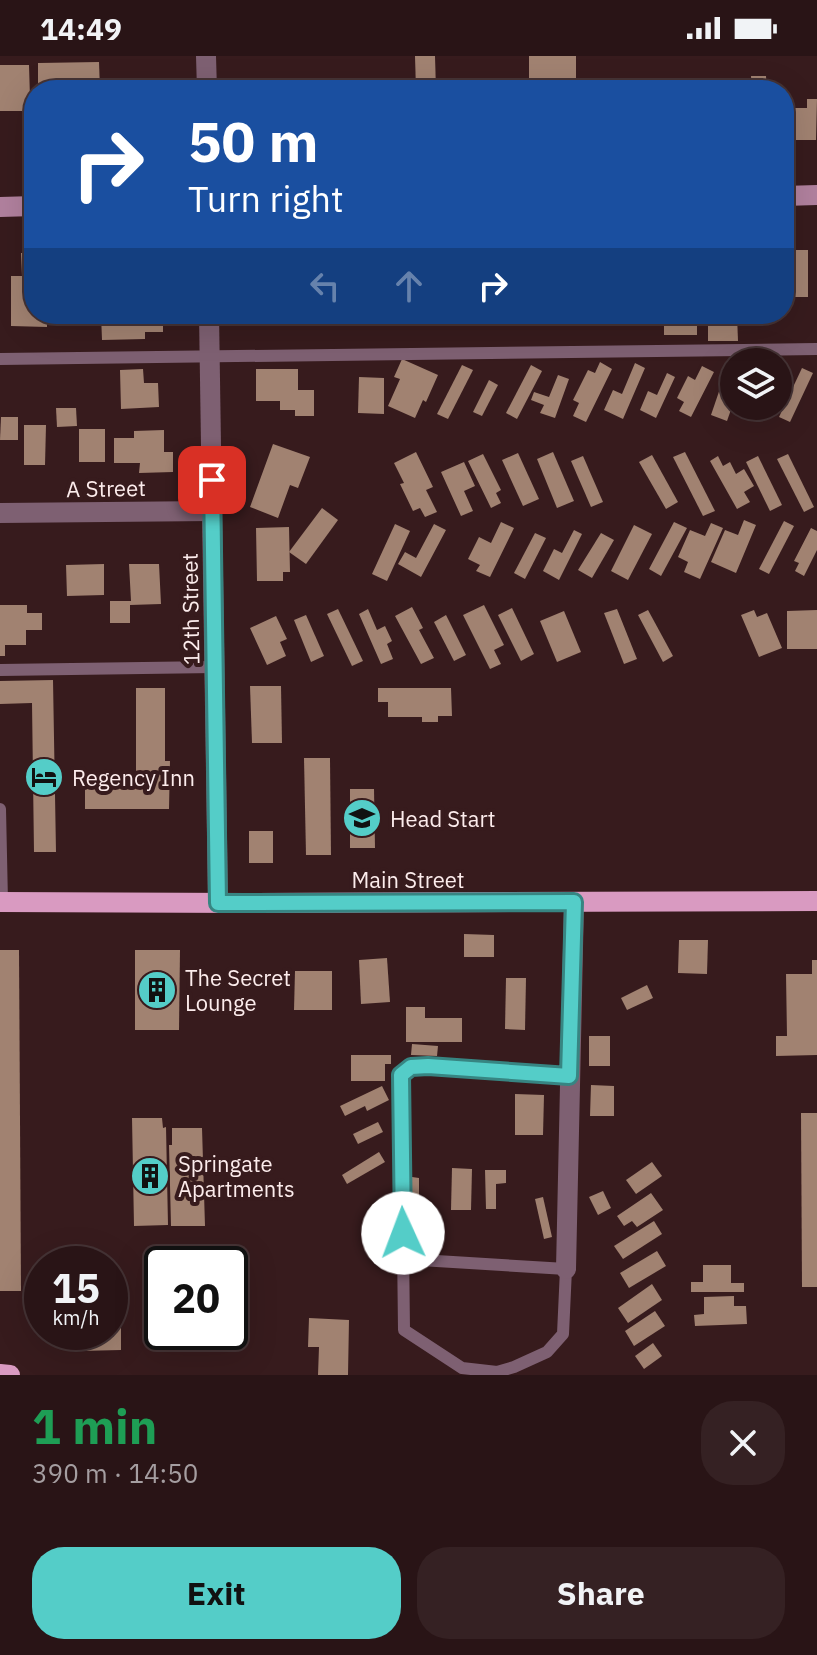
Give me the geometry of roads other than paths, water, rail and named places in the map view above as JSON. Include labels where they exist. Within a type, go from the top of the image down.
[{"type":"main road","name":"Main Street","points":[[1,902],[817,901]]},
{"type":"main road","points":[[0,1374],[10,1375]]},
{"type":"street","points":[[206,56],[207,80]]},
{"type":"street","points":[[794,196],[817,195]]},
{"type":"street","points":[[0,207],[24,206]]},
{"type":"street","name":"12th Street","points":[[209,324],[218,903]]},
{"type":"street","name":"A Street","points":[[0,513],[212,511]]},
{"type":"street","points":[[566,1269],[574,902]]},
{"type":"lane","points":[[0,359],[817,349]]},
{"type":"lane","points":[[0,670],[215,667]]},
{"type":"lane","points":[[0,809],[1,902]]},
{"type":"lane","points":[[404,1259],[566,1269],[563,1334],[547,1352],[514,1367],[482,1372],[462,1368],[404,1330],[401,1075],[411,1067],[428,1066],[569,1076]]},
{"type":"place","name":"Regency Inn","points":[[44,777]]},
{"type":"place","name":"Head Start","points":[[362,818]]},
{"type":"place","name":"The Secret Lounge","points":[[157,990]]},
{"type":"place","name":"Springate Apartments","points":[[150,1176]]}]
